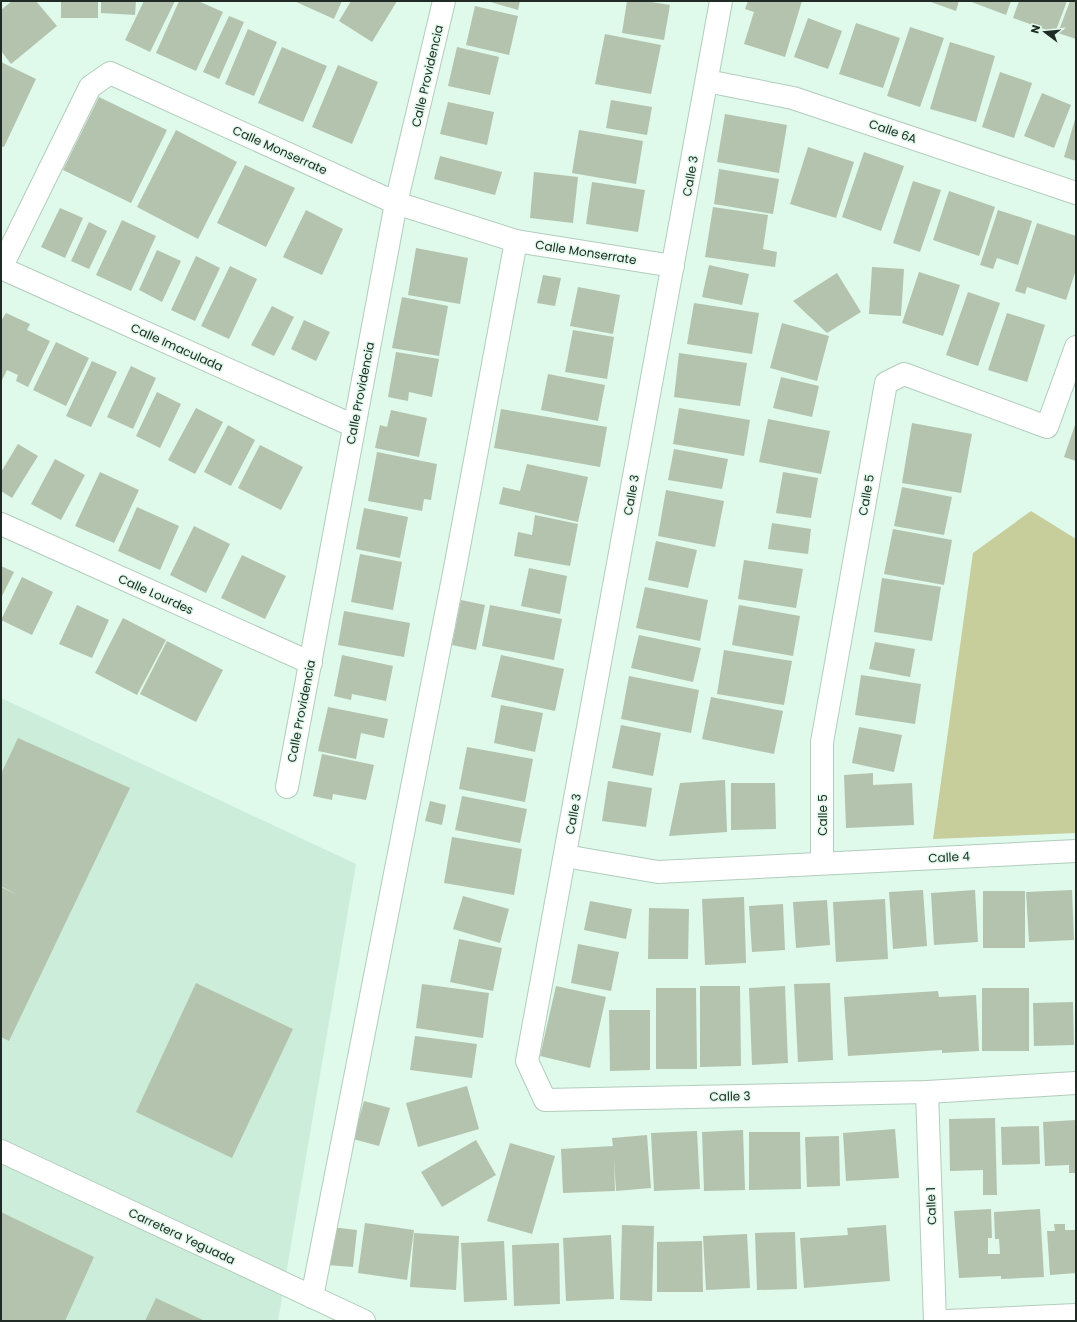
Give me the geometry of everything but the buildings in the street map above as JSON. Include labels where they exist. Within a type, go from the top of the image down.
[{"type":"street","name":"Calle Providencia","points":[[287,787],[396,203],[444,1]]},
{"type":"street","name":"Calle 3","points":[[721,1],[674,266],[526,1061],[545,1100],[927,1092],[1076,1083]]},
{"type":"street","name":"Calle Monserrate","points":[[1,268],[90,87],[110,73],[396,203],[516,241],[674,266]]},
{"type":"street","name":"Calle 6A","points":[[707,81],[793,98],[1076,193]]},
{"type":"street","points":[[312,1297],[456,568],[516,241]]},
{"type":"street","name":"Calle Imaculada","points":[[1,268],[354,426]]},
{"type":"street","name":"Calle 5","points":[[822,864],[822,742],[886,383],[904,374],[1047,428],[1076,347]]},
{"type":"street","name":"Calle Lourdes","points":[[1,524],[310,664]]},
{"type":"street","name":"Calle 4","points":[[565,856],[658,872],[1076,851]]},
{"type":"street","name":"Calle 1","points":[[927,1092],[935,1321]]},
{"type":"street","name":"Carretera Yeguada","points":[[1,1151],[364,1321]]},
{"type":"street","points":[[947,1321],[1076,1315]]},
{"type":"shaded area","points":[[1,698],[356,864],[278,1321],[1,1321]]},
{"type":"green space","points":[[1031,511],[1076,539],[1076,833],[933,839],[973,553]]}]
